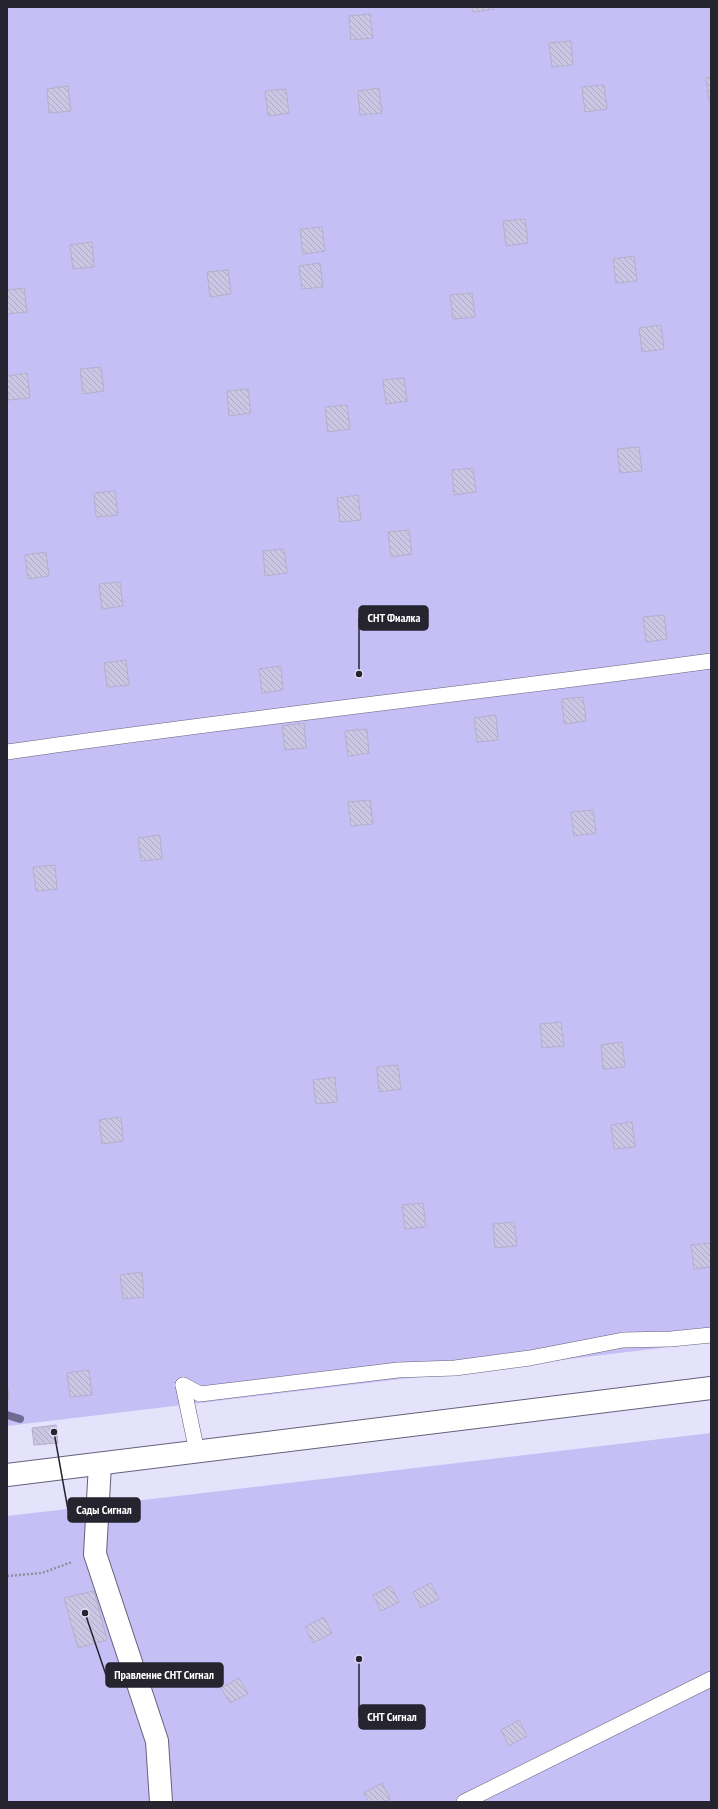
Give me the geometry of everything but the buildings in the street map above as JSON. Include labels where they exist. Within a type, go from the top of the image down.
[{"type":"street","points":[[7,1475],[711,1388]]},
{"type":"street","points":[[100,1464],[95,1554],[157,1740],[161,1802]]},
{"type":"lane","points":[[7,752],[100,738],[526,686],[711,661]]},
{"type":"lane","points":[[197,1452],[183,1385],[200,1394],[398,1370],[455,1368],[530,1358],[623,1340],[671,1339],[711,1335]]},
{"type":"lane","points":[[464,1802],[711,1679]]},
{"type":"path","points":[[7,1576],[42,1573],[95,1554]]},
{"type":"shaded area","points":[[7,7],[711,7],[711,1342],[7,1426]]},
{"type":"shaded area","points":[[711,1433],[711,1802],[7,1802],[7,1516]]},
{"type":"waterway","points":[[7,1415],[20,1419]]},
{"type":"place","name":"СНТ Фиалка","points":[[359,674]]},
{"type":"place","name":"Сады Сигнал","points":[[54,1432]]},
{"type":"place","name":"Правление СНТ Сигнал","points":[[85,1613]]},
{"type":"place","name":"СНТ Сигнал","points":[[359,1659]]}]
